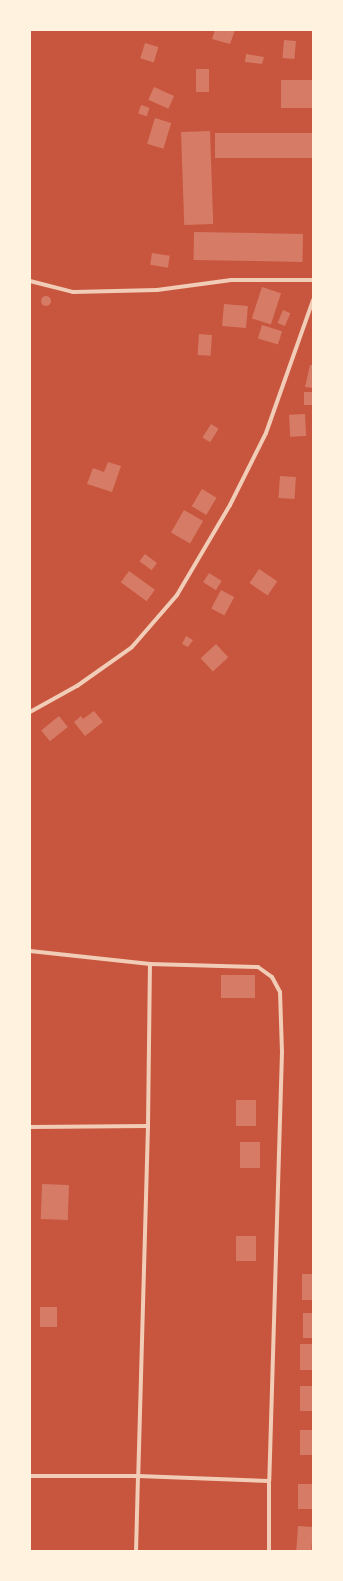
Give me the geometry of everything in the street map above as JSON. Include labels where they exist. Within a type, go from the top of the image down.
[{"type":"street","points":[[30,281],[73,292],[157,290],[231,280],[313,280]]},
{"type":"street","points":[[30,712],[77,686],[132,647],[177,595],[230,505],[266,433],[313,300]]},
{"type":"street","points":[[30,951],[150,964],[258,967],[272,977],[280,992],[282,1052],[269,1482],[269,1551]]},
{"type":"street","points":[[136,1551],[148,1126],[150,964]]},
{"type":"street","points":[[30,1127],[148,1126]]},
{"type":"street","points":[[30,1476],[138,1476],[269,1482]]},
{"type":"building","points":[[215,30],[235,30],[230,44],[212,39]]},
{"type":"building","points":[[284,40],[296,41],[294,59],[282,58]]},
{"type":"building","points":[[145,43],[158,47],[154,62],[140,58]]},
{"type":"building","points":[[246,54],[264,57],[262,64],[245,62]]},
{"type":"building","points":[[196,69],[209,69],[209,92],[196,92]]},
{"type":"building","points":[[281,80],[313,80],[313,108],[281,108]]},
{"type":"building","points":[[154,87],[174,96],[168,109],[148,100]]},
{"type":"building","points":[[141,105],[150,108],[147,116],[138,114]]},
{"type":"building","points":[[155,118],[171,123],[163,149],[147,144]]},
{"type":"building","points":[[210,131],[213,224],[184,225],[181,132]]},
{"type":"building","points":[[215,133],[313,133],[313,158],[215,158]]},
{"type":"building","points":[[194,232],[303,234],[302,262],[194,260]]},
{"type":"building","points":[[152,253],[170,256],[168,268],[150,265]]},
{"type":"building","points":[[262,287],[281,293],[271,325],[252,318]]},
{"type":"building","points":[[46,296],[51,301],[46,306],[41,301]]},
{"type":"building","points":[[224,304],[248,306],[246,328],[222,326]]},
{"type":"building","points":[[283,310],[290,313],[285,326],[278,323]]},
{"type":"building","points":[[262,325],[282,331],[278,345],[258,338]]},
{"type":"building","points":[[199,334],[212,335],[211,356],[198,355]]},
{"type":"building","points":[[310,365],[313,365],[313,388],[305,387]]},
{"type":"building","points":[[304,392],[313,392],[313,405],[304,405]]},
{"type":"building","points":[[305,414],[306,436],[290,437],[289,415]]},
{"type":"building","points":[[211,424],[219,429],[210,442],[203,438]]},
{"type":"building","points":[[108,462],[121,466],[112,492],[87,484],[93,468],[104,472]]},
{"type":"building","points":[[280,476],[296,477],[294,499],[278,498]]},
{"type":"building","points":[[202,489],[217,498],[206,515],[192,506]]},
{"type":"building","points":[[184,510],[203,521],[190,544],[171,533]]},
{"type":"building","points":[[145,554],[157,563],[152,570],[140,561]]},
{"type":"building","points":[[259,569],[277,581],[268,595],[249,583]]},
{"type":"building","points":[[129,571],[155,590],[147,601],[121,582]]},
{"type":"building","points":[[209,573],[222,581],[216,590],[203,582]]},
{"type":"building","points":[[221,590],[234,597],[224,616],[211,609]]},
{"type":"building","points":[[186,636],[193,640],[188,647],[182,644]]},
{"type":"building","points":[[216,644],[228,657],[213,671],[201,658]]},
{"type":"building","points":[[94,711],[103,722],[85,736],[74,722],[81,716],[83,719]]},
{"type":"building","points":[[59,716],[68,727],[50,741],[41,730]]},
{"type":"building","points":[[221,975],[255,975],[255,998],[221,998]]},
{"type":"building","points":[[236,1100],[256,1100],[256,1126],[236,1126]]},
{"type":"building","points":[[240,1142],[260,1142],[260,1168],[240,1168]]},
{"type":"building","points":[[42,1184],[69,1185],[68,1220],[41,1219]]},
{"type":"building","points":[[236,1236],[256,1236],[256,1261],[236,1261]]},
{"type":"building","points":[[302,1274],[313,1274],[313,1300],[302,1300]]},
{"type":"building","points":[[40,1307],[57,1307],[57,1327],[40,1327]]},
{"type":"building","points":[[303,1313],[313,1313],[313,1338],[303,1338]]},
{"type":"building","points":[[300,1344],[313,1344],[313,1370],[300,1370]]},
{"type":"building","points":[[300,1386],[313,1386],[313,1411],[300,1411]]},
{"type":"building","points":[[300,1430],[313,1430],[313,1455],[300,1455]]},
{"type":"building","points":[[298,1484],[313,1484],[313,1509],[298,1509]]},
{"type":"building","points":[[298,1526],[313,1527],[311,1551],[296,1551]]}]
